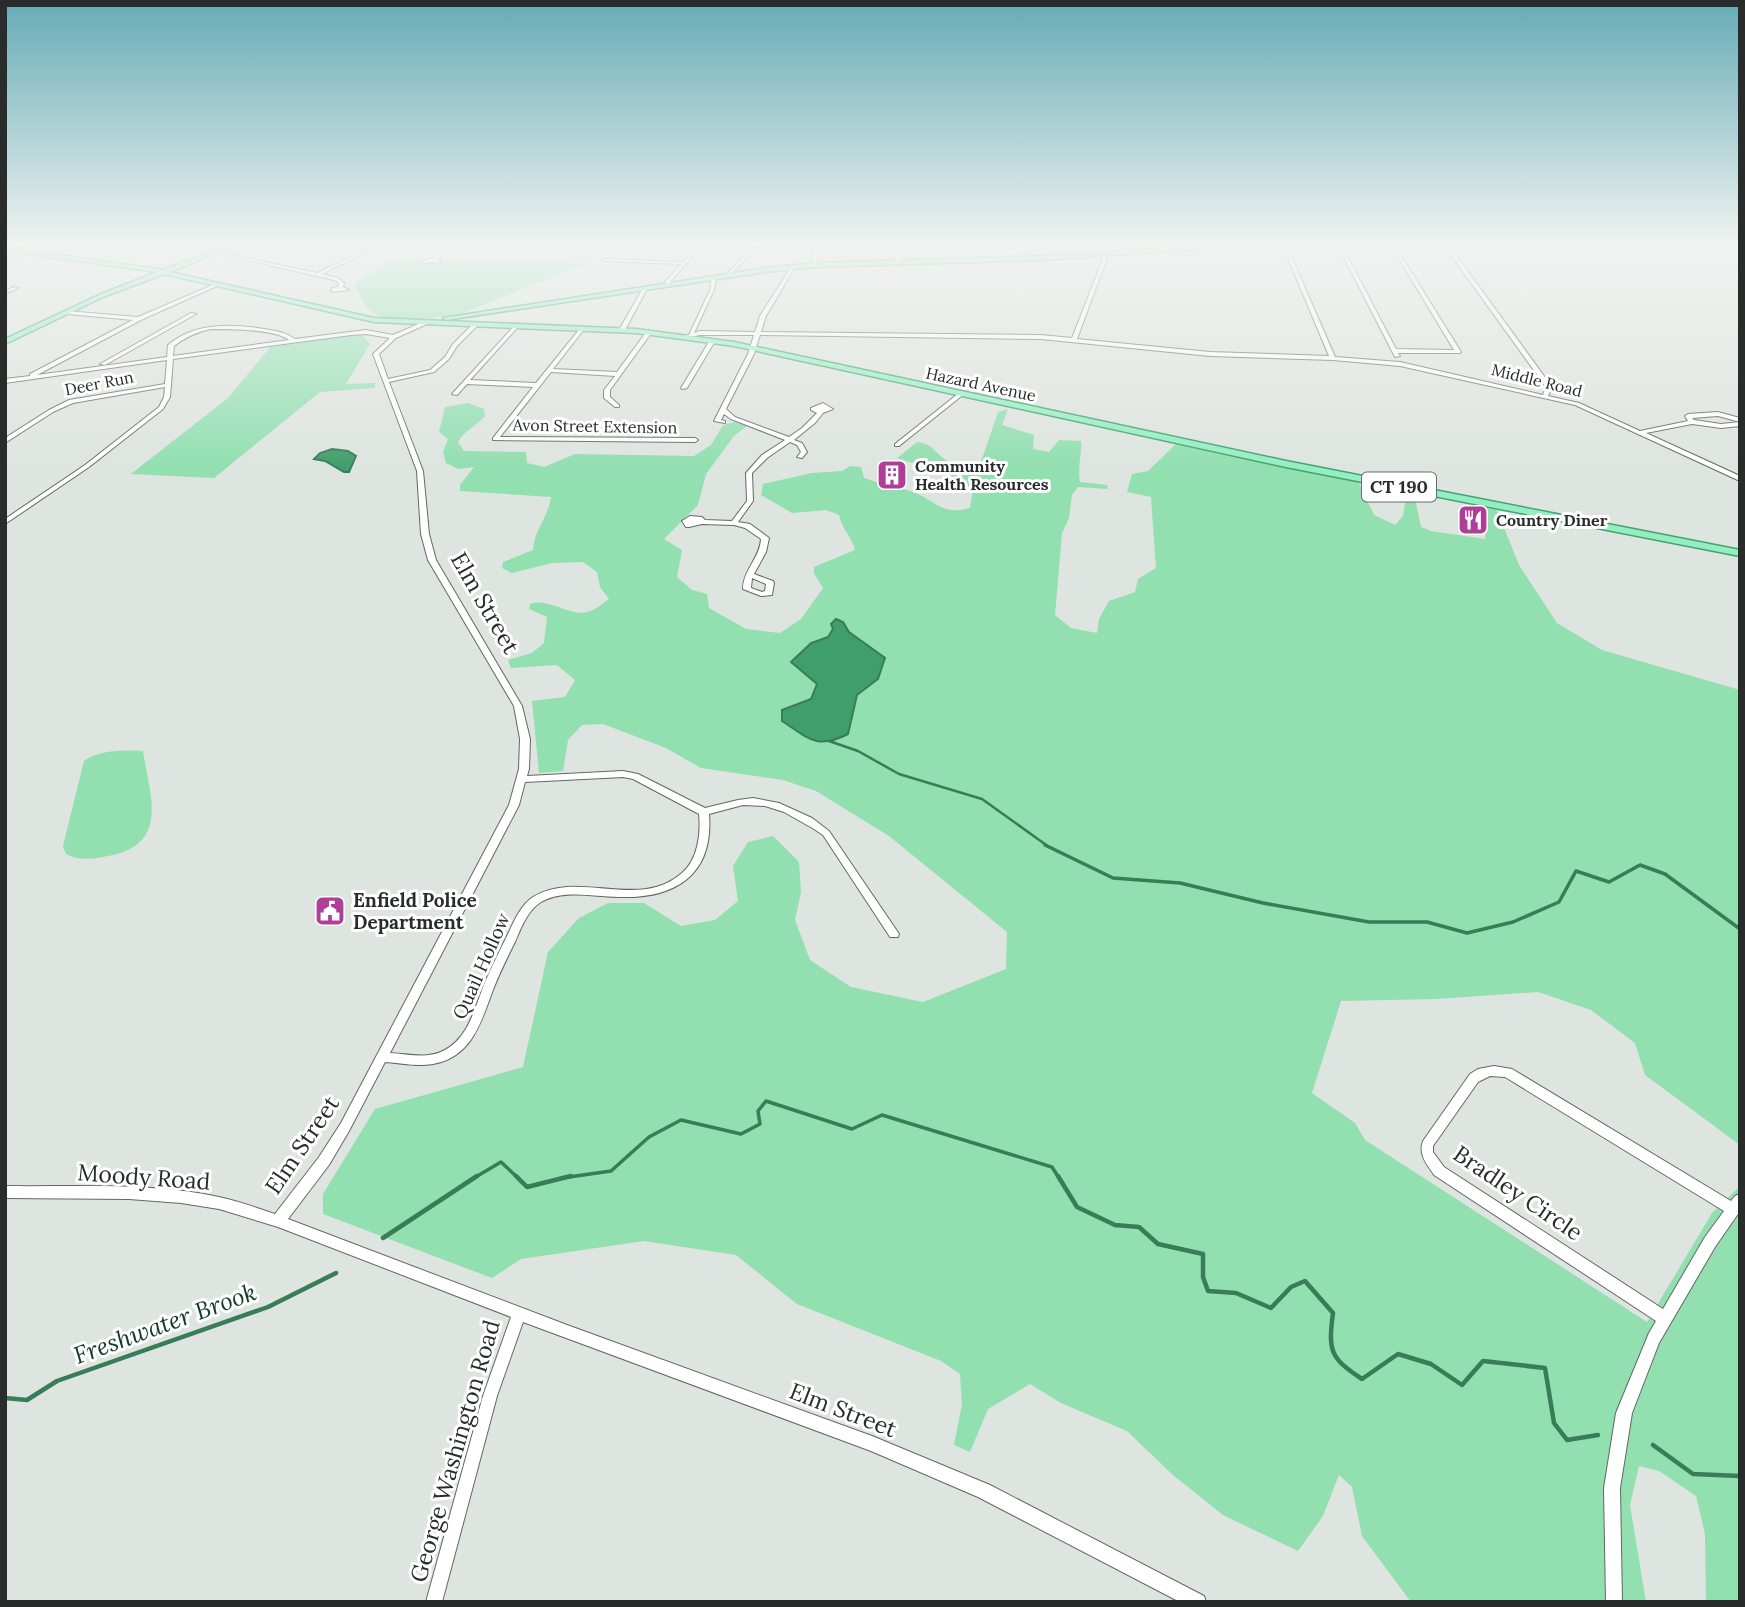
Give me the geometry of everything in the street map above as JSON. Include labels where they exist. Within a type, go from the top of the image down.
[{"type":"main road","points":[[5,342],[53,319]]},
{"type":"main road","name":"Hazard Avenue","points":[[374,319],[688,335],[1286,464],[1740,553]]},
{"type":"main road","points":[[425,323],[444,319]]},
{"type":"main road","points":[[462,319],[464,324]]},
{"type":"street","points":[[28,378],[139,319]]},
{"type":"street","points":[[100,367],[184,319]]},
{"type":"street","points":[[622,330],[628,319]]},
{"type":"street","points":[[688,335],[697,319]]},
{"type":"street","points":[[723,422],[717,421],[754,348],[762,319]]},
{"type":"street","points":[[1074,340],[1082,319]]},
{"type":"street","points":[[1316,319],[1333,358]]},
{"type":"street","points":[[1378,319],[1400,364]]},
{"type":"street","points":[[1394,351],[1458,352],[1438,319]]},
{"type":"street","points":[[1500,319],[1549,387],[1546,395]]},
{"type":"street","points":[[5,381],[360,332],[394,337],[425,323]]},
{"type":"street","points":[[387,381],[432,370],[447,358],[455,345],[475,325]]},
{"type":"street","points":[[455,394],[516,326]]},
{"type":"street","points":[[5,522],[87,466],[155,414],[166,402],[171,345],[187,334],[215,327],[285,334],[294,341]]},
{"type":"street","points":[[466,382],[536,386],[582,328]]},
{"type":"street","points":[[162,331],[187,334]]},
{"type":"street","points":[[617,406],[607,396],[617,374],[649,332]]},
{"type":"street","name":"Middle Road","points":[[688,335],[757,333],[1074,340],[1210,354],[1333,358],[1400,364],[1546,395],[1590,408],[1740,479]]},
{"type":"street","name":"Elm Street","points":[[394,337],[376,354],[420,471],[425,534],[432,559],[518,706],[524,739],[522,779],[514,805],[497,841],[383,1057],[324,1161],[278,1222],[872,1444],[984,1491],[1198,1602]]},
{"type":"street","points":[[684,388],[712,341]]},
{"type":"street","points":[[549,370],[617,374]]},
{"type":"street","name":"Deer Run","points":[[5,441],[71,401],[168,386]]},
{"type":"street","name":"Avon Street Extension","points":[[536,386],[495,439],[695,440]]},
{"type":"street","points":[[897,445],[961,394]]},
{"type":"street","points":[[723,410],[733,418],[802,446],[804,452],[800,457]]},
{"type":"street","points":[[734,523],[750,501],[749,473],[752,468],[813,424],[821,412]]},
{"type":"street","points":[[1692,422],[1688,416],[1699,414],[1723,415],[1740,422]]},
{"type":"street","points":[[1642,432],[1692,422],[1721,426],[1740,422]]},
{"type":"street","points":[[702,522],[747,526],[765,538],[763,555],[750,575]]},
{"type":"street","points":[[522,779],[629,775],[704,812],[743,802],[759,802],[819,827],[826,833],[894,934]]},
{"type":"street","name":"Quail Hollow","points":[[383,1057],[433,1059],[444,1056],[463,1044],[475,1027],[492,977],[523,914],[541,897],[558,891],[617,896],[643,894],[660,890],[686,876],[699,854],[706,824],[704,812]]},
{"type":"street","name":"Bradley Circle","points":[[1614,1602],[1612,1488],[1624,1413],[1654,1338],[1736,1204],[1508,1073],[1483,1071],[1474,1078],[1427,1145],[1427,1153],[1439,1171],[1665,1318]]},
{"type":"street","name":"Moody Road","points":[[5,1192],[129,1193],[181,1197],[219,1203],[278,1222]]},
{"type":"street","name":"George Washington Road","points":[[434,1602],[490,1396],[519,1314]]},
{"type":"shaded area","points":[[361,334],[370,344],[346,384],[375,383],[375,388],[320,392],[214,478],[131,474],[228,398],[271,346]]},
{"type":"shaded area","points":[[468,403],[484,409],[485,416],[458,442],[464,451],[526,452],[527,463],[544,467],[575,454],[694,456],[711,445],[723,425],[735,422],[747,426],[734,436],[706,474],[698,505],[664,539],[682,550],[677,577],[692,590],[707,594],[709,608],[746,629],[780,633],[801,619],[823,588],[814,573],[814,567],[855,550],[839,515],[826,510],[792,513],[761,495],[763,484],[812,473],[842,471],[850,466],[861,467],[864,478],[913,492],[946,509],[970,508],[973,490],[958,478],[897,458],[917,442],[930,446],[949,462],[976,467],[982,459],[998,412],[1008,409],[1002,425],[1034,435],[1033,449],[1049,452],[1059,440],[1081,441],[1080,482],[1107,485],[1108,489],[1078,487],[1072,495],[1069,518],[1062,533],[1055,615],[1071,628],[1097,633],[1099,619],[1109,601],[1135,592],[1138,579],[1156,568],[1151,497],[1127,492],[1132,474],[1148,471],[1176,444],[1358,481],[1374,515],[1395,525],[1403,516],[1406,497],[1415,498],[1421,527],[1485,539],[1487,508],[1497,510],[1519,565],[1557,623],[1602,650],[1740,690],[1740,1145],[1645,1075],[1635,1043],[1591,1010],[1538,992],[1436,999],[1341,1001],[1312,1093],[1355,1123],[1365,1140],[1647,1322],[1712,1213],[1740,1186],[1740,1602],[1706,1602],[1705,1534],[1696,1496],[1659,1471],[1639,1466],[1630,1505],[1646,1602],[1411,1602],[1362,1536],[1352,1487],[1339,1475],[1323,1516],[1298,1551],[1223,1515],[1173,1475],[1127,1431],[1061,1403],[1030,1384],[988,1409],[970,1452],[954,1445],[962,1404],[960,1374],[941,1361],[797,1304],[736,1255],[644,1241],[521,1259],[492,1278],[323,1214],[323,1194],[375,1109],[523,1067],[548,952],[579,918],[608,903],[644,903],[681,926],[715,920],[738,901],[733,866],[748,842],[773,836],[799,862],[801,892],[795,920],[810,960],[851,987],[923,1002],[1006,969],[1007,932],[889,836],[816,791],[783,780],[701,768],[666,748],[603,724],[582,725],[568,740],[563,771],[539,773],[532,701],[565,697],[575,680],[557,665],[511,668],[508,660],[532,653],[544,643],[547,617],[529,609],[530,604],[545,603],[583,613],[595,609],[609,599],[600,587],[597,572],[583,562],[552,563],[512,573],[502,568],[503,562],[533,550],[551,497],[460,491],[460,485],[474,467],[458,469],[446,463],[443,452],[448,439],[439,432],[445,407]]},
{"type":"shaded area","points":[[332,449],[348,451],[356,456],[349,472],[314,459],[320,453]]},
{"type":"shaded area","points":[[836,619],[885,658],[878,679],[857,695],[848,734],[828,741],[813,740],[782,721],[782,710],[811,699],[817,684],[791,662],[811,643],[828,637],[833,629],[831,624]]},
{"type":"shaded area","points":[[143,751],[151,816],[148,830],[141,841],[128,850],[92,859],[66,854],[63,846],[84,761],[104,753]]},
{"type":"waterway","points":[[829,741],[858,751],[899,774],[982,799],[1049,847]]},
{"type":"waterway","points":[[1045,845],[1049,847]]},
{"type":"waterway","points":[[1049,847],[1113,878],[1180,883],[1263,903],[1369,922],[1427,922],[1467,933],[1513,922],[1559,902],[1576,871],[1609,882],[1640,865],[1665,874],[1740,929]]},
{"type":"waterway","name":"Freshwater Brook","points":[[564,1178],[611,1171],[649,1137],[681,1120],[741,1134],[760,1124],[758,1111],[766,1101],[852,1129],[882,1115],[1052,1167],[1059,1178]]},
{"type":"waterway","name":"Freshwater Brook","points":[[474,1178],[501,1162],[518,1178]]},
{"type":"waterway","name":"Freshwater Brook","points":[[383,1238],[477,1176]]},
{"type":"waterway","name":"Freshwater Brook","points":[[564,1178],[571,1176]]},
{"type":"waterway","name":"Freshwater Brook","points":[[1058,1176],[1077,1207],[1115,1225],[1139,1227],[1158,1244],[1203,1254],[1203,1277],[1208,1291],[1236,1293],[1271,1308],[1291,1287],[1305,1281],[1333,1313],[1331,1336],[1337,1359],[1362,1379],[1398,1354],[1431,1364],[1462,1385],[1483,1361],[1545,1368],[1554,1423],[1567,1440],[1598,1435]]},
{"type":"waterway","name":"Freshwater Brook","points":[[518,1178],[527,1187],[564,1178]]},
{"type":"waterway","name":"Freshwater Brook","points":[[5,1398],[27,1400],[57,1381],[268,1307],[336,1273]]},
{"type":"waterway","name":"Freshwater Brook","points":[[1653,1445],[1693,1474],[1740,1476]]},
{"type":"place","name":"Community Health Resources","points":[[892,475]]},
{"type":"place","name":"Country Diner","points":[[1473,520]]},
{"type":"place","name":"Enfield Police Department","points":[[330,911]]}]
